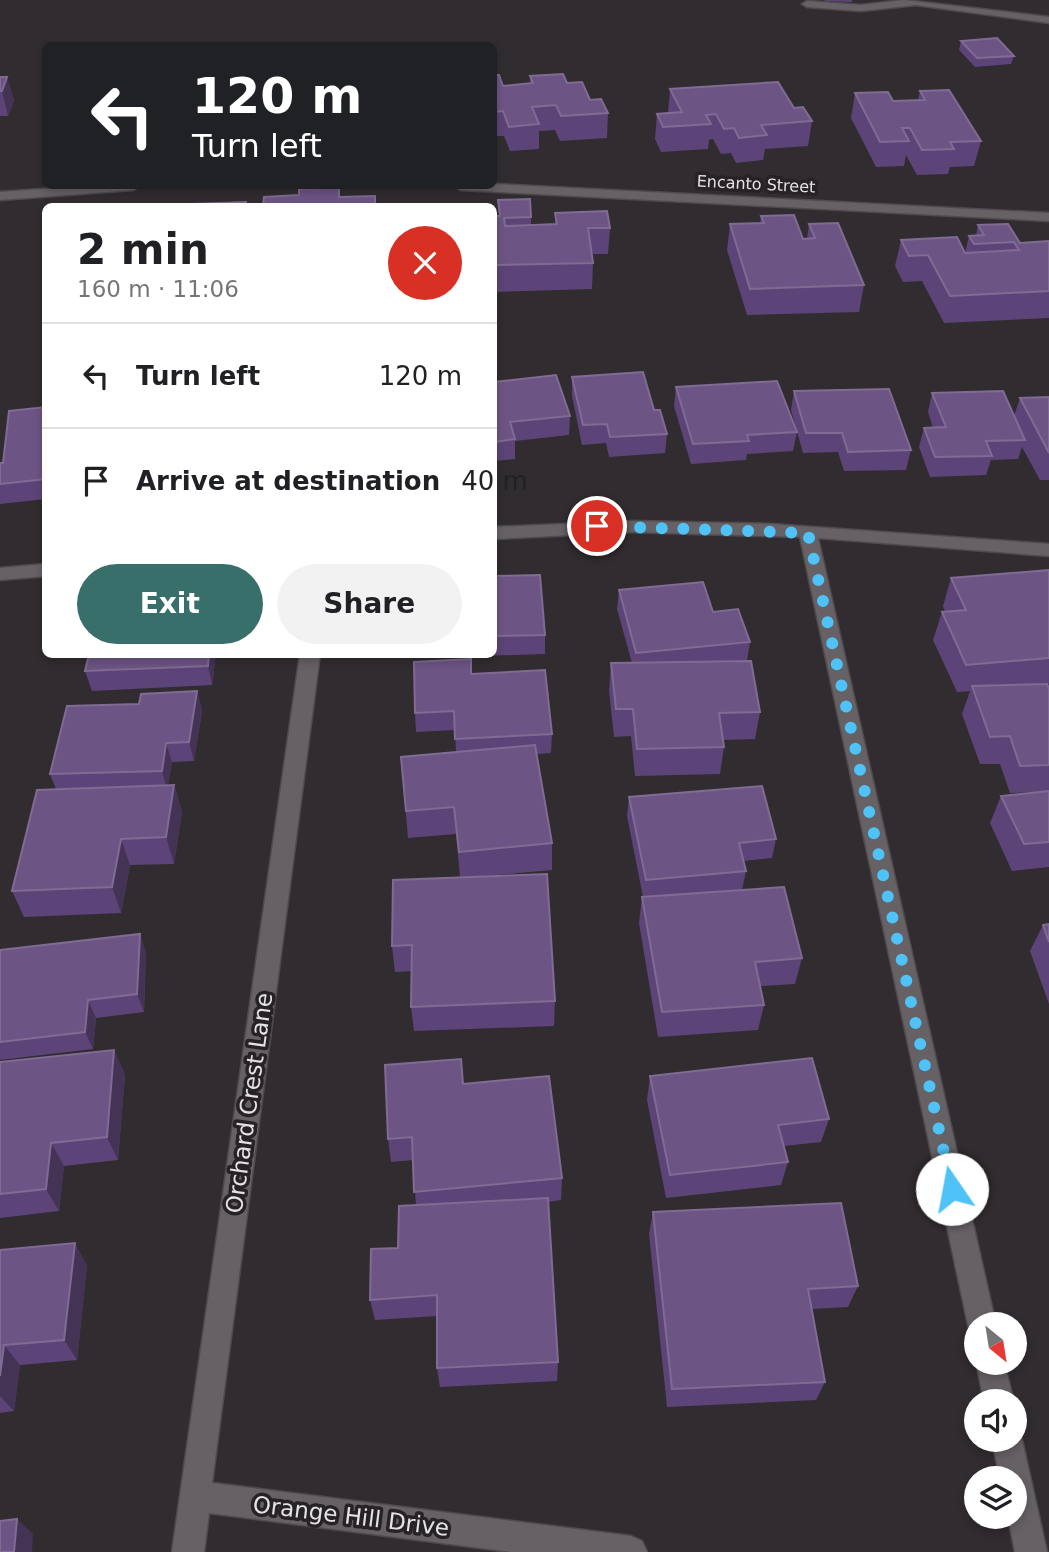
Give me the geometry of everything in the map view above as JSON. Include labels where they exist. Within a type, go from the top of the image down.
[{"type":"street","points":[[807,4],[861,8],[916,2],[1049,20]]},
{"type":"street","name":"Encanto Street","points":[[497,188],[1049,217]]},
{"type":"street","points":[[0,195],[89,189]]},
{"type":"street","points":[[497,533],[571,525],[808,533],[1049,550]]},
{"type":"street","points":[[808,533],[979,1312]]},
{"type":"street","points":[[0,573],[42,570]]},
{"type":"street","name":"Orchard Crest Lane","points":[[188,1552],[309,658]]},
{"type":"street","points":[[1010,1452],[1031,1552]]},
{"type":"street","name":"Orange Hill Drive","points":[[195,1496],[631,1552]]},
{"type":"building","points":[[997,38],[1014,56],[977,58],[961,41]]},
{"type":"building","points":[[563,74],[567,83],[582,82],[590,100],[601,99],[608,113],[561,116],[556,105],[532,107],[539,124],[509,127],[503,111],[497,112],[497,75],[503,86],[533,83],[530,76]]},
{"type":"building","points":[[0,77],[7,77],[2,91],[0,91]]},
{"type":"building","points":[[778,82],[794,108],[803,107],[812,121],[761,125],[767,135],[739,138],[734,128],[724,129],[716,114],[706,115],[711,124],[663,127],[657,114],[682,112],[670,89]]},
{"type":"building","points":[[949,90],[981,141],[950,142],[954,149],[922,150],[910,128],[902,128],[909,141],[880,142],[855,93],[888,92],[893,101],[925,100],[920,91]]},
{"type":"building","points":[[299,189],[339,189],[339,197],[375,196],[375,203],[263,203],[264,197],[299,195]]},
{"type":"building","points":[[530,199],[531,217],[504,218],[505,226],[557,224],[555,213],[607,211],[610,228],[588,228],[593,263],[497,265],[497,216],[500,216],[498,200]]},
{"type":"building","points":[[794,215],[803,239],[815,238],[809,224],[838,223],[864,285],[750,289],[730,224],[764,223],[761,216]]},
{"type":"building","points":[[1008,224],[1020,243],[1049,241],[1049,291],[950,296],[928,255],[909,256],[901,240],[957,237],[965,253],[1019,250],[1014,242],[974,244],[969,236],[984,235],[978,225]]},
{"type":"building","points":[[643,372],[654,410],[660,410],[667,434],[610,437],[607,424],[583,425],[572,377]]},
{"type":"building","points":[[556,375],[570,416],[510,422],[515,439],[497,442],[497,382]]},
{"type":"building","points":[[777,381],[797,432],[747,435],[749,441],[693,444],[676,387]]},
{"type":"building","points":[[889,389],[911,450],[848,452],[842,433],[806,433],[794,391]]},
{"type":"building","points":[[1003,391],[1025,440],[986,441],[992,456],[935,457],[924,428],[946,427],[932,393]]},
{"type":"building","points":[[1049,397],[1049,453],[1020,398]]},
{"type":"building","points":[[42,407],[42,479],[0,484],[0,463],[3,463],[9,411]]},
{"type":"building","points":[[1049,570],[1049,658],[966,665],[942,612],[966,610],[951,578]]},
{"type":"building","points":[[540,575],[545,635],[497,636],[497,576]]},
{"type":"building","points":[[703,582],[713,612],[738,609],[750,642],[636,653],[619,590]]},
{"type":"building","points":[[88,658],[209,658],[208,666],[85,671]]},
{"type":"building","points":[[471,659],[471,674],[545,670],[552,734],[455,739],[454,711],[415,713],[414,662]]},
{"type":"building","points":[[751,661],[760,712],[719,713],[724,747],[637,749],[633,709],[616,709],[611,663]]},
{"type":"building","points":[[1047,684],[1049,765],[1020,766],[1010,736],[990,737],[972,686]]},
{"type":"building","points":[[197,691],[189,742],[166,743],[162,771],[50,774],[67,706],[139,704],[141,694]]},
{"type":"building","points":[[535,745],[552,843],[459,852],[454,807],[406,811],[401,757]]},
{"type":"building","points":[[174,785],[166,837],[121,839],[112,887],[12,891],[37,790]]},
{"type":"building","points":[[762,786],[776,839],[739,843],[746,871],[646,880],[629,797]]},
{"type":"building","points":[[1049,791],[1049,842],[1024,844],[1001,796]]},
{"type":"building","points":[[547,874],[555,1001],[411,1007],[412,945],[392,946],[393,880]]},
{"type":"building","points":[[784,887],[802,958],[755,962],[764,1005],[662,1012],[642,897]]},
{"type":"building","points":[[1049,924],[1049,942],[1043,925]]},
{"type":"building","points":[[140,934],[137,994],[88,1000],[85,1032],[0,1042],[0,950]]},
{"type":"building","points":[[114,1050],[107,1137],[51,1143],[46,1189],[0,1194],[0,1062]]},
{"type":"building","points":[[812,1058],[829,1119],[778,1125],[788,1162],[670,1175],[650,1076]]},
{"type":"building","points":[[461,1059],[463,1084],[549,1076],[562,1178],[414,1192],[412,1137],[388,1139],[385,1065]]},
{"type":"building","points":[[548,1198],[558,1362],[437,1368],[437,1295],[370,1300],[371,1249],[398,1248],[399,1206]]},
{"type":"building","points":[[841,1203],[858,1286],[808,1289],[825,1382],[672,1389],[653,1212]]},
{"type":"building","points":[[75,1243],[64,1340],[4,1345],[0,1376],[0,1250]]},
{"type":"building","points":[[17,1519],[14,1552],[0,1552],[0,1521]]},
{"type":"route","points":[[597,526],[808,533],[952,1189]]}]
